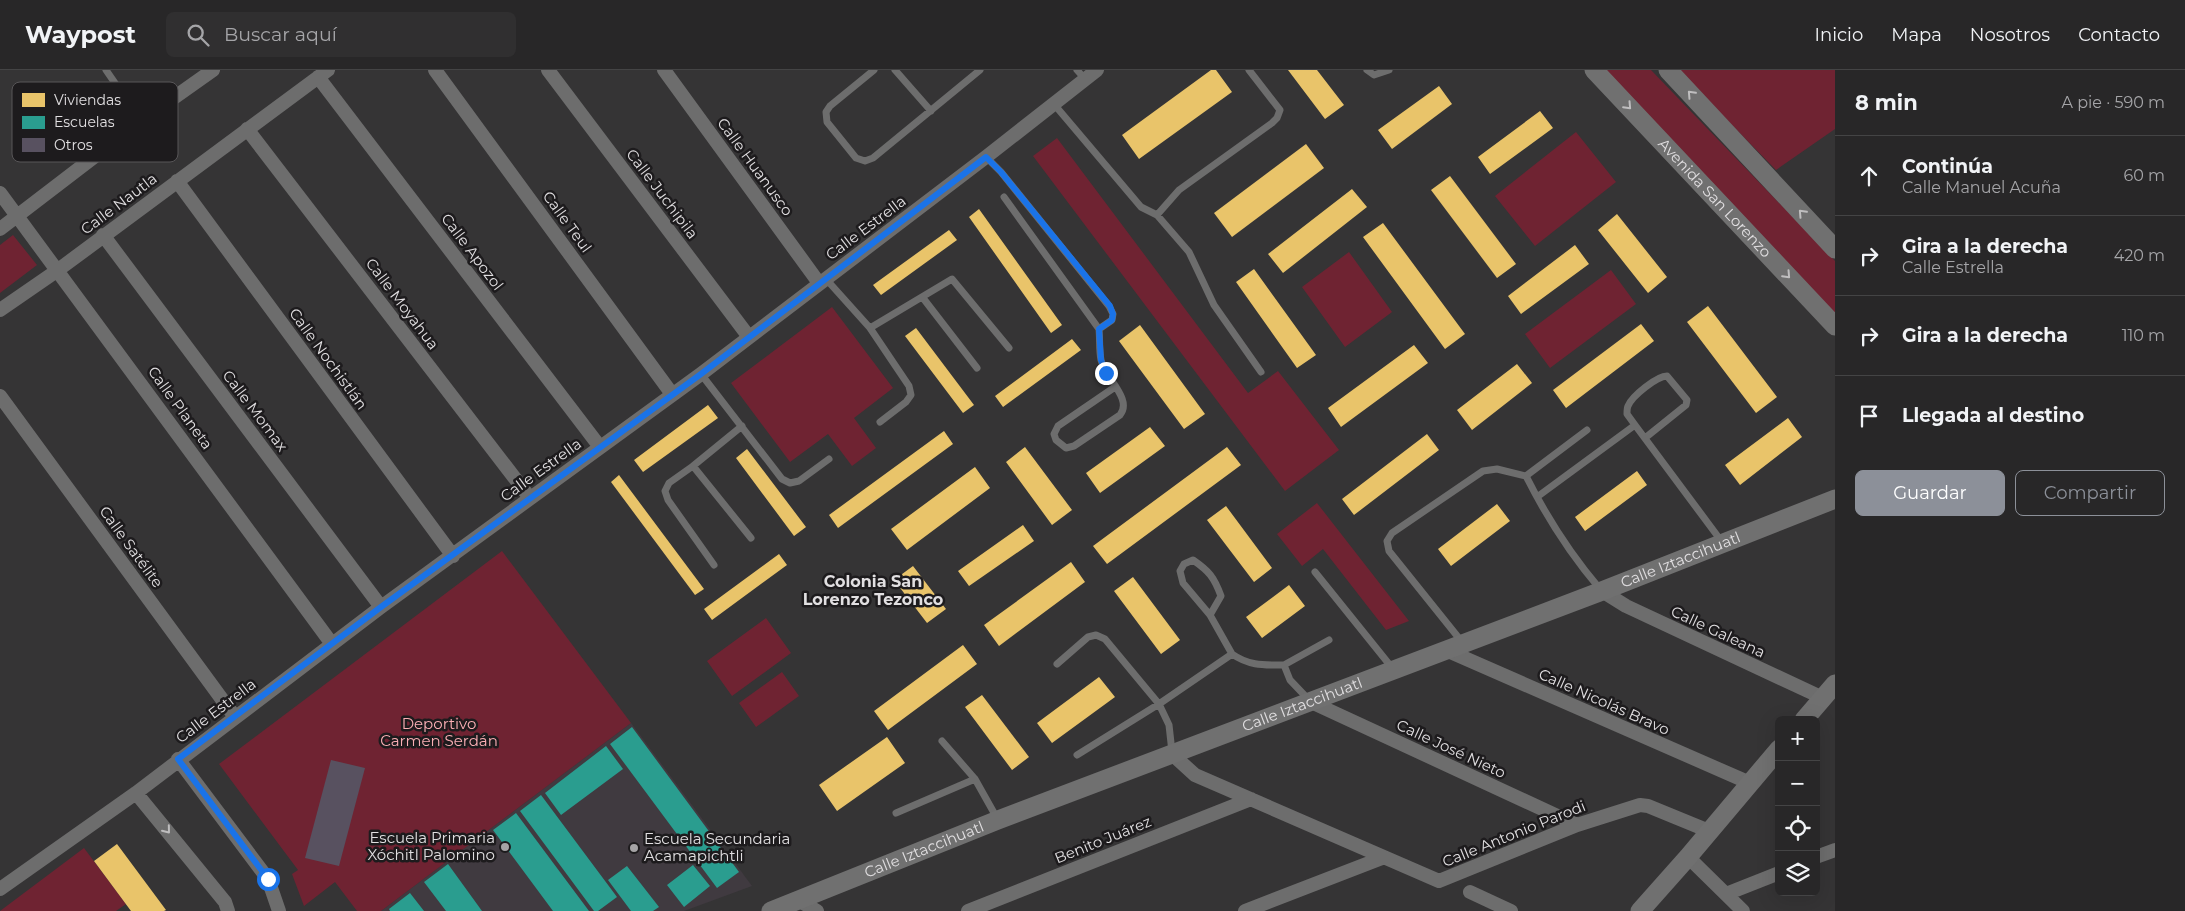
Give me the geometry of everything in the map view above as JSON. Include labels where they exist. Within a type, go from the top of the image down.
[{"type":"street","points":[[178,95],[213,70]]},
{"type":"street","name":"Calle Teul","points":[[435,70],[672,394]]},
{"type":"street","name":"Calle Juchipila","points":[[548,70],[749,337]]},
{"type":"street","name":"Calle Huanusco","points":[[664,70],[822,281]]},
{"type":"street","name":"Calle Estrella","points":[[0,889],[136,793],[178,759],[381,607],[701,374],[986,157],[1053,104],[1081,75],[1097,70]]},
{"type":"street","name":"Avenida San Lorenzo","points":[[1594,70],[1835,326]]},
{"type":"street","points":[[1668,70],[1835,249]]},
{"type":"street","name":"Calle Nautla","points":[[0,310],[58,270],[323,74]]},
{"type":"street","name":"Calle Apozol","points":[[323,74],[600,447]]},
{"type":"street","name":"Calle Moyahua","points":[[247,129],[530,498]]},
{"type":"street","points":[[0,229],[88,162]]},
{"type":"street","name":"Calle Nochistlán","points":[[177,181],[453,556]]},
{"type":"street","name":"Calle Planeta","points":[[0,193],[332,644]]},
{"type":"street","name":"Calle Momax","points":[[103,235],[381,607]]},
{"type":"street","name":"Calle Satélite","points":[[0,396],[235,716]]},
{"type":"street","name":"Calle Iztaccihuatl","points":[[771,911],[998,820],[1602,591],[1835,499]]},
{"type":"street","name":"Calle Galeana","points":[[1602,591],[1626,606],[1829,691]]},
{"type":"street","name":"Calle Nicolás Bravo","points":[[1455,647],[1750,783]]},
{"type":"street","points":[[1807,716],[1829,691]]},
{"type":"street","name":"Calle José Nieto","points":[[1311,702],[1577,825]]},
{"type":"street","points":[[1640,911],[1775,754]]},
{"type":"street","name":"Calle Antonio Parodi","points":[[1172,755],[1195,775],[1382,858],[1439,881],[1577,825],[1640,805],[1648,806],[1709,831]]},
{"type":"street","points":[[178,759],[268,879],[280,911]]},
{"type":"street","points":[[136,793],[225,902],[228,911]]},
{"type":"street","name":"Benito Juárez","points":[[968,911],[1251,799]]},
{"type":"street","points":[[1820,856],[1835,850]]},
{"type":"street","points":[[1688,857],[1743,911]]},
{"type":"street","points":[[1245,911],[1382,858]]},
{"type":"street","points":[[1726,894],[1775,874]]},
{"type":"street","points":[[1470,892],[1511,911]]},
{"type":"street","points":[[798,900],[817,911]]},
{"type":"lane","points":[[106,70],[114,82]]},
{"type":"lane","points":[[874,70],[830,106],[826,112],[827,122],[856,158],[865,160],[873,158],[980,70]]},
{"type":"lane","points":[[895,70],[931,111]]},
{"type":"lane","points":[[1157,215],[1179,190],[1277,118],[1280,110],[1249,70]]},
{"type":"lane","points":[[1367,70],[1374,75],[1389,70]]},
{"type":"lane","points":[[1053,104],[1140,207],[1157,215],[1189,252],[1214,305],[1261,372]]},
{"type":"lane","points":[[986,157],[1001,172],[1110,306],[1113,314],[1112,320],[1099,329]]},
{"type":"lane","points":[[1004,198],[1099,329],[1101,360],[1106,373],[1115,387],[1125,404],[1124,410],[1120,415],[1074,446],[1066,448],[1056,440],[1054,434],[1058,426],[1115,387]]},
{"type":"lane","points":[[870,328],[923,298],[952,278],[1009,348]]},
{"type":"lane","points":[[822,281],[870,328],[909,386],[911,395],[906,402],[880,422]]},
{"type":"lane","points":[[923,298],[977,368]]},
{"type":"lane","points":[[701,374],[782,479],[790,483],[799,481],[829,459]]},
{"type":"lane","points":[[1645,438],[1686,405],[1687,400],[1667,376],[1661,376],[1653,380],[1628,405],[1627,414],[1724,544]]},
{"type":"lane","points":[[1537,497],[1635,425]]},
{"type":"lane","points":[[714,566],[668,500],[665,491],[669,483],[742,426]]},
{"type":"lane","points":[[1526,476],[1587,430]]},
{"type":"lane","points":[[693,466],[750,538]]},
{"type":"lane","points":[[1455,647],[1389,551],[1387,541],[1392,533],[1483,471],[1497,469],[1526,476],[1537,497],[1583,569],[1602,591]]},
{"type":"lane","points":[[1210,615],[1220,596],[1208,570],[1193,560],[1184,564],[1180,571],[1183,584],[1210,615],[1232,654],[1242,661],[1252,664],[1284,665],[1329,640]]},
{"type":"lane","points":[[1315,572],[1393,670]]},
{"type":"lane","points":[[1057,664],[1088,637],[1096,635],[1100,637],[1111,646],[1159,704],[1169,726],[1172,755]]},
{"type":"lane","points":[[1077,755],[1159,704],[1232,654]]},
{"type":"lane","points":[[1284,665],[1290,680],[1311,702]]},
{"type":"lane","points":[[942,740],[975,779],[998,820]]},
{"type":"lane","points":[[896,812],[975,779]]},
{"type":"shaded area","name":"Escuela Secundaria Acamapichtli","points":[[631,723],[752,886],[684,911],[381,911]]},
{"type":"green space","points":[[1602,70],[1651,70],[1835,261],[1835,320]]},
{"type":"green space","points":[[1678,70],[1835,70],[1835,129],[1776,170]]},
{"type":"green space","points":[[1576,132],[1616,182],[1535,246],[1495,196]]},
{"type":"green space","points":[[1057,138],[1248,393],[1278,371],[1339,450],[1285,491],[1033,156]]},
{"type":"green space","points":[[13,235],[37,265],[0,293],[0,245]]},
{"type":"green space","points":[[1349,252],[1392,312],[1345,347],[1302,287]]},
{"type":"green space","points":[[1611,270],[1636,304],[1550,368],[1525,334]]},
{"type":"green space","points":[[832,307],[893,388],[854,418],[876,448],[852,466],[828,434],[790,462],[731,383]]},
{"type":"green space","points":[[1317,503],[1409,621],[1386,630],[1323,549],[1302,566],[1277,534]]},
{"type":"green space","name":"Deportivo Carmen Serdán","points":[[502,551],[631,723],[381,911],[357,911],[335,882],[304,906],[292,874],[298,870],[219,764]]},
{"type":"green space","points":[[766,618],[791,653],[732,696],[707,661]]},
{"type":"green space","points":[[782,672],[799,696],[756,727],[739,703]]},
{"type":"green space","points":[[84,848],[126,904],[116,911],[0,911]]},
{"type":"building: Viviendas","points":[[1211,70],[1216,70],[1232,92],[1139,159],[1122,135]]},
{"type":"building: Viviendas","points":[[1288,70],[1317,70],[1344,105],[1325,119]]},
{"type":"building: Viviendas","points":[[1439,86],[1452,104],[1392,149],[1378,130]]},
{"type":"building: Viviendas","points":[[1540,111],[1553,128],[1490,174],[1478,157]]},
{"type":"building: Viviendas","points":[[1306,144],[1324,168],[1232,237],[1214,213]]},
{"type":"building: Viviendas","points":[[1450,176],[1516,264],[1497,278],[1431,190]]},
{"type":"building: Viviendas","points":[[1352,189],[1367,207],[1283,273],[1268,254]]},
{"type":"building: Viviendas","points":[[979,209],[1062,325],[1051,333],[969,217]]},
{"type":"building: Viviendas","points":[[1617,214],[1667,277],[1648,293],[1598,230]]},
{"type":"building: Viviendas","points":[[1383,223],[1465,334],[1445,349],[1363,237]]},
{"type":"building: Viviendas","points":[[949,230],[957,240],[881,295],[873,285]]},
{"type":"building: Viviendas","points":[[1575,245],[1589,264],[1521,314],[1508,296]]},
{"type":"building: Viviendas","points":[[1254,269],[1316,355],[1297,368],[1236,282]]},
{"type":"building: Viviendas","points":[[1708,306],[1777,397],[1756,413],[1687,322]]},
{"type":"building: Viviendas","points":[[1641,324],[1654,341],[1566,408],[1553,390]]},
{"type":"building: Viviendas","points":[[1140,325],[1205,414],[1184,429],[1119,341]]},
{"type":"building: Viviendas","points":[[916,328],[974,405],[963,413],[905,336]]},
{"type":"building: Viviendas","points":[[1072,339],[1081,350],[1003,407],[995,396]]},
{"type":"building: Viviendas","points":[[1414,345],[1428,363],[1341,427],[1328,408]]},
{"type":"building: Viviendas","points":[[1517,364],[1532,383],[1472,430],[1457,410]]},
{"type":"building: Viviendas","points":[[708,405],[718,418],[643,472],[634,460]]},
{"type":"building: Viviendas","points":[[1788,418],[1802,437],[1740,485],[1725,465]]},
{"type":"building: Viviendas","points":[[1150,427],[1165,446],[1100,493],[1086,473]]},
{"type":"building: Viviendas","points":[[944,431],[953,444],[838,528],[829,515]]},
{"type":"building: Viviendas","points":[[1427,434],[1439,450],[1354,515],[1342,499]]},
{"type":"building: Viviendas","points":[[1025,447],[1072,510],[1052,525],[1006,462]]},
{"type":"building: Viviendas","points":[[1227,447],[1241,465],[1107,564],[1093,546]]},
{"type":"building: Viviendas","points":[[747,449],[806,527],[794,536],[736,458]]},
{"type":"building: Viviendas","points":[[975,467],[990,488],[907,550],[891,529]]},
{"type":"building: Viviendas","points":[[1637,471],[1647,485],[1585,531],[1575,517]]},
{"type":"building: Viviendas","points":[[619,475],[704,589],[695,595],[611,482]]},
{"type":"building: Viviendas","points":[[1497,504],[1510,521],[1451,566],[1438,549]]},
{"type":"building: Viviendas","points":[[1226,506],[1272,568],[1254,582],[1207,520]]},
{"type":"building: Viviendas","points":[[1023,525],[1034,541],[969,586],[958,571]]},
{"type":"building: Viviendas","points":[[779,554],[787,565],[712,620],[704,609]]},
{"type":"building: Viviendas","points":[[1071,562],[1085,582],[999,646],[984,625]]},
{"type":"building: Viviendas","points":[[913,566],[946,609],[927,623],[894,580]]},
{"type":"building: Viviendas","points":[[1133,577],[1180,640],[1161,654],[1114,591]]},
{"type":"building: Viviendas","points":[[1289,585],[1305,606],[1262,638],[1246,617]]},
{"type":"building: Viviendas","points":[[963,645],[977,664],[888,730],[874,711]]},
{"type":"building: Viviendas","points":[[1099,677],[1115,697],[1052,743],[1037,723]]},
{"type":"building: Viviendas","points":[[982,695],[1029,757],[1012,770],[965,707]]},
{"type":"building: Viviendas","points":[[887,737],[905,763],[837,811],[819,785]]},
{"type":"building: Viviendas","points":[[117,844],[166,910],[131,911],[94,861]]},
{"type":"building: Escuelas","points":[[632,727],[739,872],[717,888],[610,744]]},
{"type":"building: Escuelas","points":[[606,746],[623,769],[561,815],[545,793]]},
{"type":"building: Escuelas","points":[[541,795],[617,897],[598,911],[594,911],[520,811]]},
{"type":"building: Escuelas","points":[[516,813],[589,911],[553,911],[493,830]]},
{"type":"building: Escuelas","points":[[448,864],[482,911],[446,911],[424,882]]},
{"type":"building: Escuelas","points":[[693,865],[710,886],[684,907],[667,885]]},
{"type":"building: Escuelas","points":[[627,866],[659,907],[653,911],[631,911],[608,880]]},
{"type":"building: Escuelas","points":[[410,893],[424,911],[390,911],[389,909]]},
{"type":"building: Otros","points":[[331,760],[365,768],[339,866],[305,858]]},
{"type":"place","name":"Escuela Primaria Xóchitl Palomino","points":[[505,847]]},
{"type":"place","name":"Escuela Secundaria Acamapichtli","points":[[634,848]]},
{"type":"district","name":"Colonia San Lorenzo Tezonco","points":[[873,590]]},
{"type":"route","points":[[268,879],[178,759],[381,607],[701,374],[986,157],[1001,172],[1110,306],[1113,314],[1112,320],[1099,329],[1101,360],[1106,373]]}]
